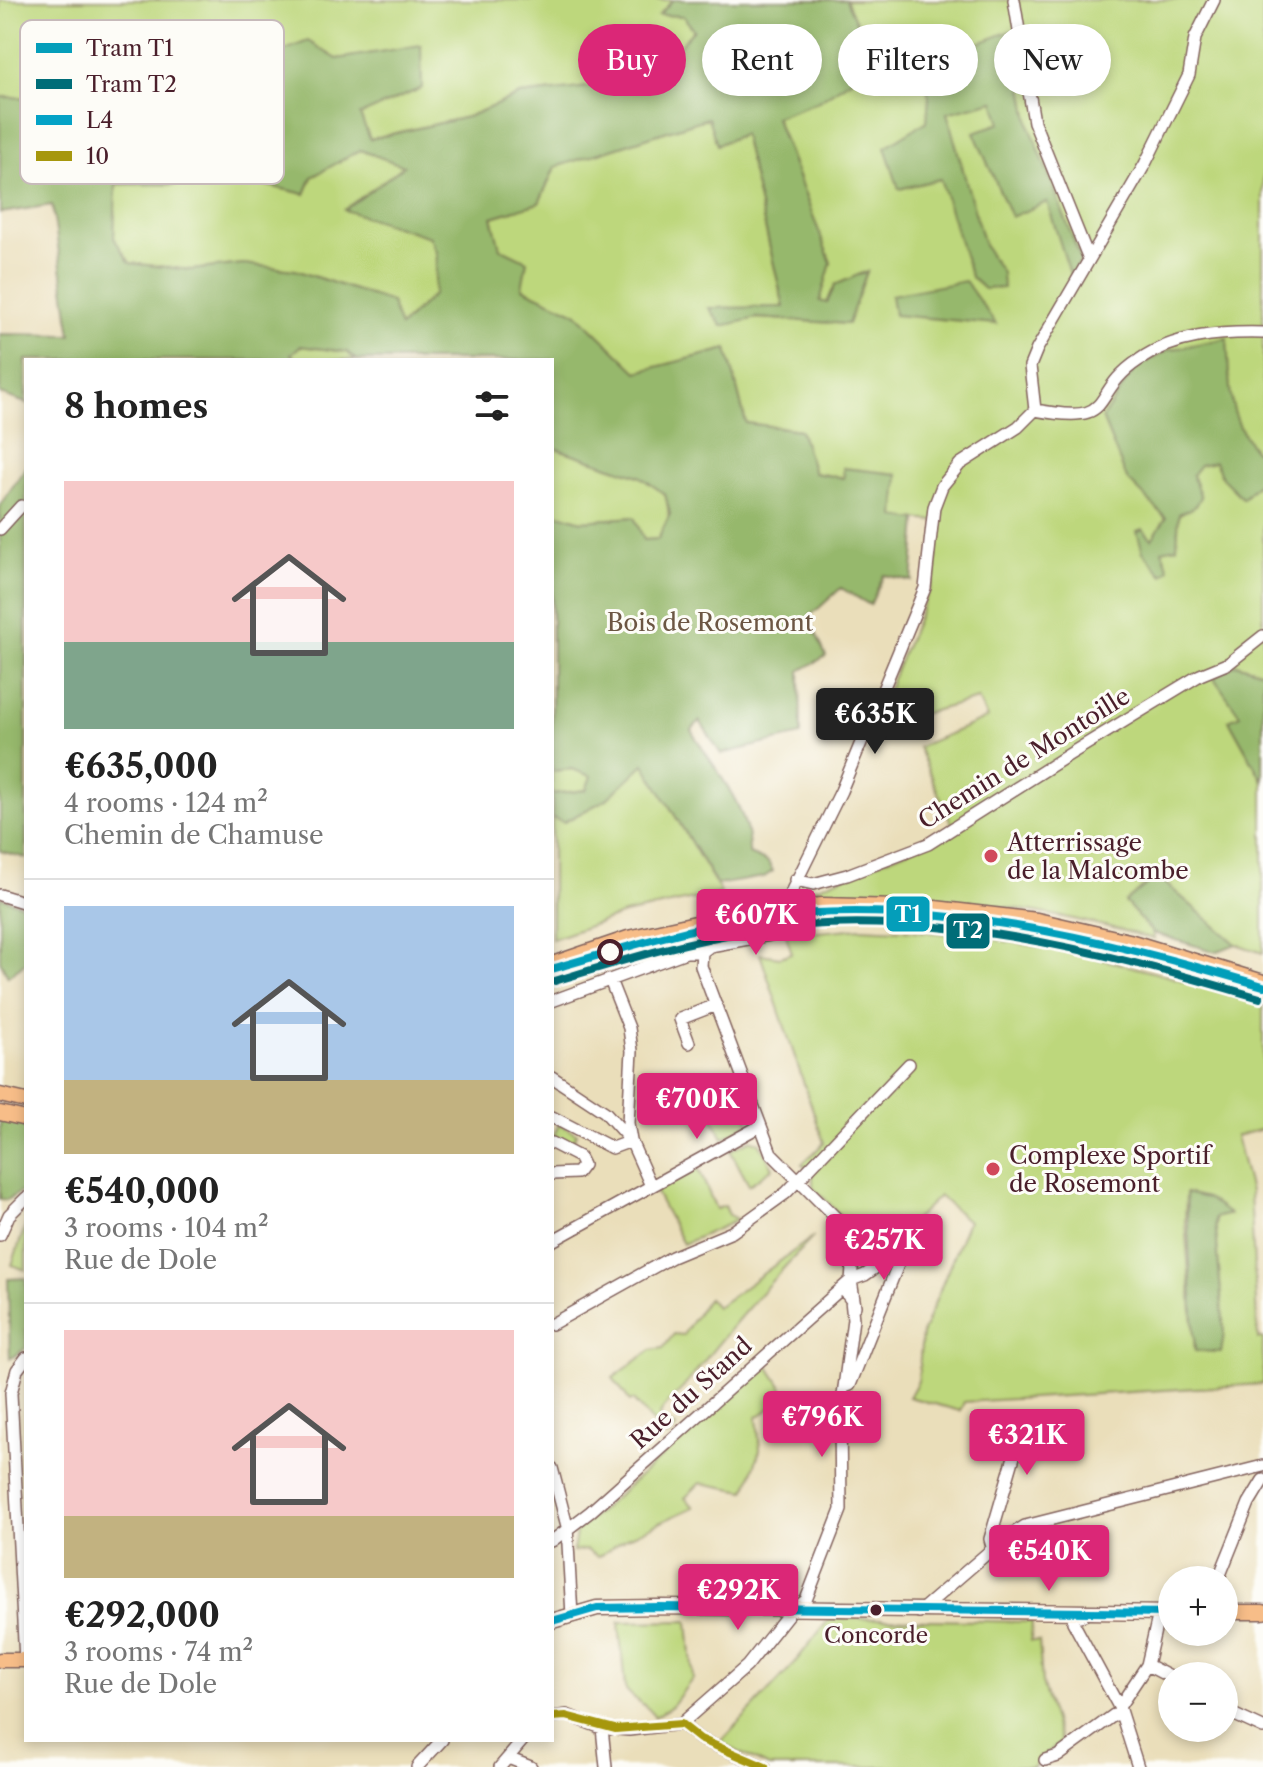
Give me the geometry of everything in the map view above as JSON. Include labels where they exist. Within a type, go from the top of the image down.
[{"type":"main road","points":[[554,963],[628,938],[754,910],[784,907],[935,908],[999,914],[1129,941],[1263,982]]},
{"type":"main road","points":[[554,976],[684,940],[775,927],[878,918],[1038,931],[1128,953],[1263,994]]},
{"type":"main road","points":[[1,1093],[24,1100]]},
{"type":"main road","points":[[0,1113],[24,1119]]},
{"type":"main road","points":[[554,1620],[597,1608],[926,1608],[1158,1616]]},
{"type":"main road","points":[[793,1610],[1073,1619],[1158,1617]]},
{"type":"main road","points":[[1238,1612],[1263,1612]]},
{"type":"main road","points":[[1238,1620],[1263,1620]]},
{"type":"main road","points":[[0,1660],[24,1660]]},
{"type":"street","points":[[1014,0],[1034,122],[1089,259]]},
{"type":"street","points":[[1035,410],[1030,366],[1130,192],[1185,85],[1195,38],[1214,0]]},
{"type":"street","points":[[1035,410],[1069,416],[1088,415],[1099,408],[1128,368],[1157,350],[1197,336],[1263,333]]},
{"type":"street","points":[[554,1000],[686,952],[702,952],[710,946],[764,938],[775,927],[858,753],[925,588],[934,507],[942,486],[960,464],[1018,427],[1035,410]]},
{"type":"street","points":[[0,529],[21,506]]},
{"type":"street","name":"Chemin de Montoille","points":[[795,880],[813,884],[847,875],[928,844],[1151,705],[1229,663],[1263,636]]},
{"type":"street","points":[[0,895],[24,902]]},
{"type":"street","points":[[554,1717],[571,1716],[602,1728],[639,1730],[681,1724],[747,1666],[793,1610],[806,1600],[839,1521],[839,1425],[856,1297],[847,1285],[853,1257],[840,1222],[771,1153],[701,966],[702,952]]},
{"type":"street","points":[[610,980],[629,1028],[632,1051],[628,1123],[631,1141],[651,1186]]},
{"type":"street","points":[[689,1043],[680,1019],[716,1005]]},
{"type":"street","points":[[554,1323],[672,1257],[732,1232],[798,1182],[909,1064]]},
{"type":"street","points":[[554,1078],[605,1112],[631,1141]]},
{"type":"street","points":[[554,1118],[612,1148],[631,1141]]},
{"type":"street","points":[[554,1240],[760,1126]]},
{"type":"street","points":[[554,1144],[579,1157],[583,1165],[577,1173],[554,1174]]},
{"type":"street","points":[[0,1235],[9,1215],[24,1200]]},
{"type":"street","name":"Rue du Stand","points":[[554,1539],[567,1526],[590,1512],[847,1285],[905,1247],[850,1385],[843,1387]]},
{"type":"street","points":[[24,1361],[17,1370],[11,1393],[24,1624]]},
{"type":"street","points":[[993,1550],[990,1539],[1018,1443],[1018,1430],[1014,1426]]},
{"type":"street","points":[[1018,1443],[1044,1442]]},
{"type":"street","points":[[554,1476],[567,1526],[572,1616]]},
{"type":"street","points":[[902,1614],[926,1608],[1015,1531],[1040,1521],[1262,1476]]},
{"type":"street","points":[[1224,1566],[1262,1476]]},
{"type":"street","points":[[1110,1613],[1073,1619],[1119,1711],[1138,1767]]},
{"type":"street","points":[[1045,1760],[1058,1756],[1119,1711],[1147,1665],[1158,1640]]},
{"type":"street","points":[[1147,1665],[1158,1671]]},
{"type":"street","points":[[1238,1716],[1263,1728]]},
{"type":"street","points":[[681,1724],[700,1739],[765,1767]]},
{"type":"street","points":[[602,1728],[606,1767]]},
{"type":"street","points":[[417,1767],[440,1742]]},
{"type":"street","points":[[504,1762],[521,1742]]},
{"type":"street","points":[[504,1762],[531,1767]]},
{"type":"green space","points":[[0,0],[673,0],[660,14],[683,16],[694,30],[686,39],[686,24],[578,24],[578,88],[520,95],[467,117],[369,139],[360,115],[421,46],[337,59],[308,41],[284,51],[284,20],[20,20],[20,97],[0,97]]},
{"type":"green space","name":"Bois de Rosemont","points":[[673,0],[846,0],[857,24],[838,24],[838,88],[817,102],[775,117],[831,263],[820,301],[827,303],[835,285],[867,271],[848,324],[757,318],[722,326],[709,308],[784,307],[743,134],[717,145],[708,118],[555,167],[539,203],[492,217],[500,248],[527,261],[522,288],[576,313],[637,372],[727,349],[746,423],[800,430],[814,473],[844,478],[843,468],[898,474],[895,517],[917,520],[912,581],[884,575],[870,605],[841,588],[809,617],[826,656],[800,671],[801,735],[721,754],[700,721],[691,730],[737,805],[748,837],[749,854],[768,862],[773,871],[764,877],[717,885],[644,764],[607,799],[564,822],[554,819],[554,794],[586,790],[591,776],[572,769],[554,771],[554,513],[582,521],[634,517],[644,540],[658,539],[670,514],[665,494],[639,476],[554,448],[554,358],[354,358],[347,352],[300,346],[291,354],[294,358],[24,358],[24,402],[0,394],[0,334],[71,335],[52,205],[0,213],[0,97],[20,97],[20,184],[116,184],[284,184],[284,51],[308,41],[337,59],[421,45],[422,88],[360,115],[370,139],[467,117],[520,95],[578,88],[578,96],[686,96],[686,39],[694,30],[683,16],[659,15]],"holes":[[[360,150],[404,166],[344,210],[430,237],[437,255],[434,294],[400,327],[391,302],[295,270],[243,264],[191,270],[130,263],[114,238],[116,184],[265,185],[305,194],[312,177]]]},
{"type":"green space","points":[[846,0],[1263,0],[1263,672],[1236,664],[1241,716],[1229,720],[1263,781],[1263,953],[1236,944],[1157,876],[1126,902],[1153,933],[1154,939],[1067,918],[977,904],[887,897],[797,897],[798,889],[816,888],[955,831],[918,747],[987,718],[978,699],[872,727],[936,574],[937,521],[895,518],[844,469],[845,478],[814,473],[800,430],[746,423],[727,349],[637,372],[576,313],[522,288],[500,249],[492,217],[539,203],[555,167],[708,118],[743,134],[784,307],[710,309],[722,326],[757,318],[847,324],[867,272],[835,285],[827,304],[819,302],[831,263],[775,116],[817,102],[838,88],[838,96],[978,96],[978,24],[856,24]]},
{"type":"green space","points":[[994,37],[994,96],[1025,96],[1030,126],[1081,260],[1071,277],[1047,202],[1011,217],[974,132],[1001,123],[994,101],[947,113],[984,245],[1002,273],[1003,288],[984,289],[971,277],[940,179],[899,189],[885,147],[927,121],[929,96],[978,96],[978,43]]},
{"type":"green space","points":[[360,150],[405,165],[345,210],[430,237],[437,255],[435,294],[399,327],[391,302],[295,270],[243,264],[191,270],[130,263],[114,239],[115,184],[265,185],[305,194],[312,177]]},
{"type":"green space","points":[[965,281],[996,324],[894,315],[891,295]]},
{"type":"green space","points":[[1227,338],[1232,404],[1242,431],[1263,460],[1263,483],[1259,482],[1243,499],[1223,479],[1215,462],[1200,465],[1192,475],[1201,497],[1196,506],[1179,514],[1177,547],[1162,550],[1169,569],[1163,575],[1143,552],[1137,531],[1143,529],[1152,539],[1166,518],[1127,479],[1102,418],[1135,369],[1168,350]]},
{"type":"green space","points":[[300,346],[347,352],[354,358],[294,358],[291,354]]},
{"type":"green space","points":[[554,448],[639,476],[665,494],[668,506],[665,528],[658,539],[644,540],[634,517],[582,521],[554,513]]},
{"type":"green space","points":[[24,470],[24,857],[0,851],[0,505]]},
{"type":"green space","points":[[1236,664],[1263,672],[1263,781],[1229,720],[1240,715],[1214,678]]},
{"type":"green space","points":[[644,763],[721,893],[624,914],[554,938],[554,819],[564,822],[607,799]]},
{"type":"green space","points":[[572,769],[592,775],[586,790],[554,794],[554,771]]},
{"type":"green space","points":[[1157,876],[1236,944],[1216,952],[1153,933],[1125,902]]},
{"type":"green space","points":[[0,897],[24,905],[24,964],[8,976],[0,961]]},
{"type":"green space","name":"Complexe Sportif de Rosemont","points":[[861,928],[1014,943],[1165,975],[1263,1006],[1263,1129],[1236,1136],[1250,1192],[1258,1339],[1263,1339],[1263,1384],[964,1402],[960,1411],[909,1397],[918,1381],[922,1334],[968,1221],[939,1196],[862,1271],[852,1234],[832,1206],[813,1188],[813,1175],[802,1164],[824,1143],[760,954],[780,957],[792,953],[786,935]],"holes":[[[1186,1193],[1228,1215],[1215,1217],[1224,1333],[1221,1352],[1195,1350],[1185,1222]]]},
{"type":"green space","points":[[736,1077],[750,1115],[746,1125],[723,1138],[698,1090]]},
{"type":"green space","points":[[0,1119],[24,1125],[24,1190],[7,1200],[0,1199]]},
{"type":"green space","points":[[559,1124],[577,1134],[569,1149],[554,1140]]},
{"type":"green space","points":[[752,1140],[759,1142],[773,1168],[749,1185],[730,1150]]},
{"type":"green space","points":[[698,1168],[716,1209],[725,1206],[729,1215],[738,1220],[683,1244],[655,1191]]},
{"type":"green space","points":[[1186,1193],[1207,1198],[1229,1214],[1215,1218],[1224,1333],[1221,1352],[1195,1351]]},
{"type":"green space","points":[[24,1230],[24,1269],[12,1265]]},
{"type":"green space","points":[[814,1236],[780,1271],[665,1407],[659,1416],[676,1428],[667,1438],[633,1400],[630,1401],[613,1378],[651,1350],[663,1348],[674,1334],[683,1335],[708,1298],[716,1307]]},
{"type":"green space","points":[[24,1278],[24,1349],[10,1359],[8,1279]]},
{"type":"green space","points":[[767,1364],[788,1397],[757,1417],[760,1450],[746,1491],[700,1483],[685,1498],[694,1507],[626,1538],[598,1557],[586,1550],[573,1552],[576,1532]]},
{"type":"green space","points":[[830,1618],[1032,1622],[1031,1641],[1039,1641],[1042,1683],[1061,1743],[1039,1759],[1034,1767],[769,1767],[720,1743],[792,1666]]},
{"type":"green space","points":[[688,1621],[693,1678],[672,1706],[655,1717],[625,1688],[619,1622]]},
{"type":"tram line","name":"T1","points":[[554,968],[654,939],[731,922],[822,913],[887,912],[1013,925],[1076,937],[1263,986]]},
{"type":"tram line","name":"T2","points":[[555,981],[731,934],[821,924],[885,924],[948,928],[1074,949],[1260,998]]},
{"type":"transit line","name":"L4","points":[[554,1620],[597,1608],[659,1607],[1158,1613]]},
{"type":"transit line","name":"10","points":[[554,1717],[566,1716],[615,1729],[681,1724],[700,1739],[765,1767]]},
{"type":"place","name":"Atterrissage de la Malcombe","points":[[991,856]]},
{"type":"place","name":"Complexe Sportif de Rosemont","points":[[993,1169]]},
{"type":"place","name":"Concorde","points":[[876,1610]]}]
